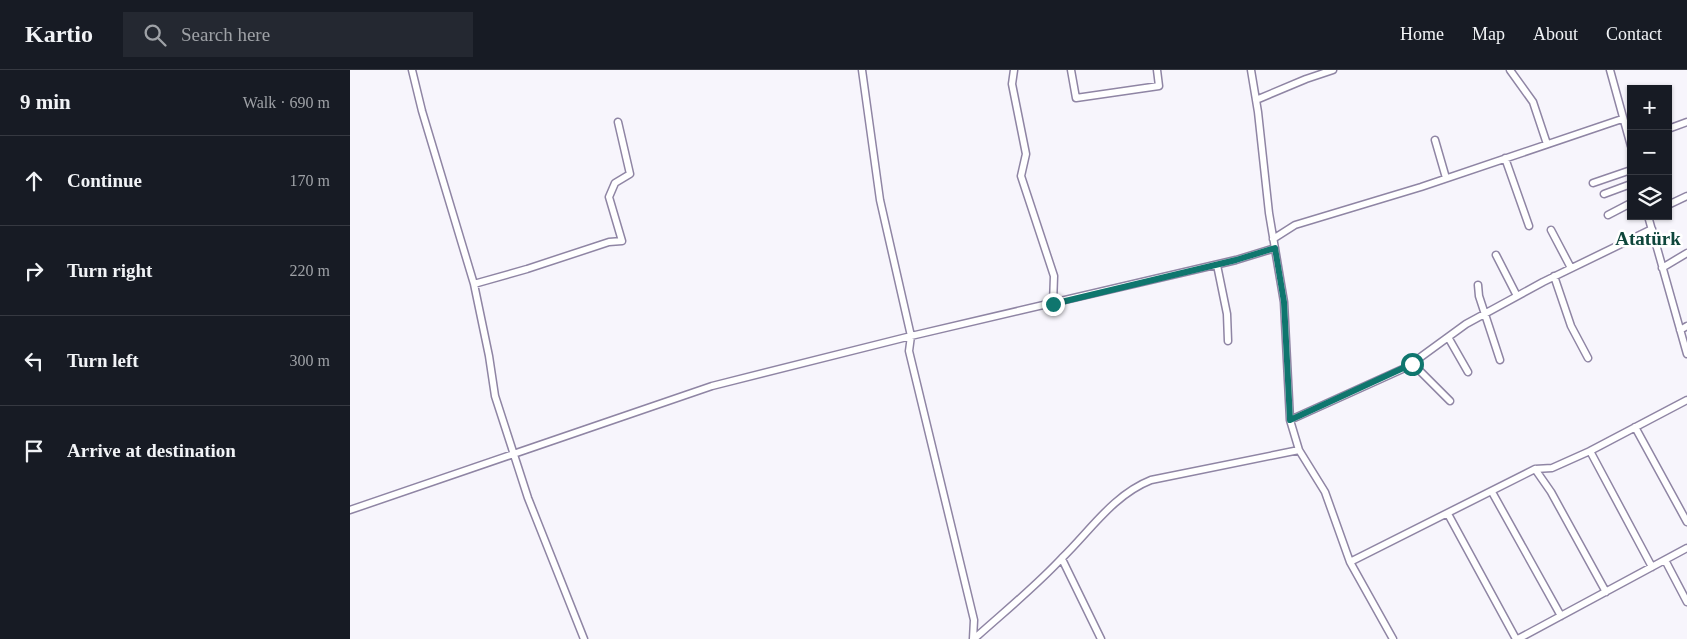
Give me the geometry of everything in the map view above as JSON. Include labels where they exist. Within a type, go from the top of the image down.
[{"type":"street","points":[[412,70],[422,111],[474,284],[495,396],[528,498],[584,639]]},
{"type":"street","points":[[862,70],[880,200],[910,336],[909,352],[974,620],[974,639]]},
{"type":"street","points":[[1014,70],[1012,84],[1026,154],[1022,176],[1054,276],[1053,304]]},
{"type":"street","points":[[1071,70],[1076,98],[1159,86],[1157,70]]},
{"type":"street","points":[[1251,70],[1284,302],[1290,420],[1298,450],[1326,492],[1350,562],[1393,639]]},
{"type":"street","points":[[1256,100],[1333,70]]},
{"type":"street","points":[[1510,70],[1533,102],[1547,144]]},
{"type":"street","points":[[1610,70],[1627,135]]},
{"type":"street","points":[[1274,239],[1295,225],[1446,178],[1622,119]]},
{"type":"street","points":[[474,284],[609,242],[622,241],[609,197],[615,183],[630,174],[618,122]]},
{"type":"street","points":[[1672,128],[1687,122]]},
{"type":"street","points":[[1435,140],[1446,178]]},
{"type":"street","points":[[1505,158],[1529,226]]},
{"type":"street","points":[[1593,183],[1627,171]]},
{"type":"street","points":[[1604,194],[1627,185]]},
{"type":"street","points":[[1672,203],[1687,196]]},
{"type":"street","points":[[1608,215],[1627,205]]},
{"type":"street","points":[[1649,220],[1687,354]]},
{"type":"street","points":[[1290,420],[1412,364],[1466,324],[1554,276],[1652,229]]},
{"type":"street","points":[[1552,230],[1571,268]]},
{"type":"street","points":[[350,510],[712,386],[910,336],[1217,265],[1275,248]]},
{"type":"street","points":[[1662,268],[1687,253]]},
{"type":"street","points":[[1496,256],[1517,296]]},
{"type":"street","points":[[1217,265],[1227,314],[1228,341]]},
{"type":"street","points":[[1554,276],[1571,326],[1588,358]]},
{"type":"street","points":[[1478,285],[1484,314],[1500,360]]},
{"type":"street","points":[[1680,330],[1687,326]]},
{"type":"street","points":[[1448,337],[1468,372]]},
{"type":"street","points":[[1412,364],[1450,401]]},
{"type":"street","points":[[1350,562],[1535,469],[1552,468],[1590,451],[1687,400]]},
{"type":"street","points":[[1635,427],[1687,522]]},
{"type":"street","points":[[974,639],[1062,559],[1105,511],[1139,485],[1151,480],[1298,450]]},
{"type":"street","points":[[1590,451],[1652,567]]},
{"type":"street","points":[[1535,469],[1551,492],[1606,592]]},
{"type":"street","points":[[1492,492],[1561,616]]},
{"type":"street","points":[[1448,514],[1517,639],[1687,548]]},
{"type":"street","points":[[1062,559],[1101,639]]},
{"type":"street","points":[[1665,560],[1687,602]]},
{"type":"district","name":"Atatürk","points":[[1648,238]]},
{"type":"route","points":[[1053,304],[1236,260],[1275,248],[1284,302],[1290,420],[1412,364]]}]
